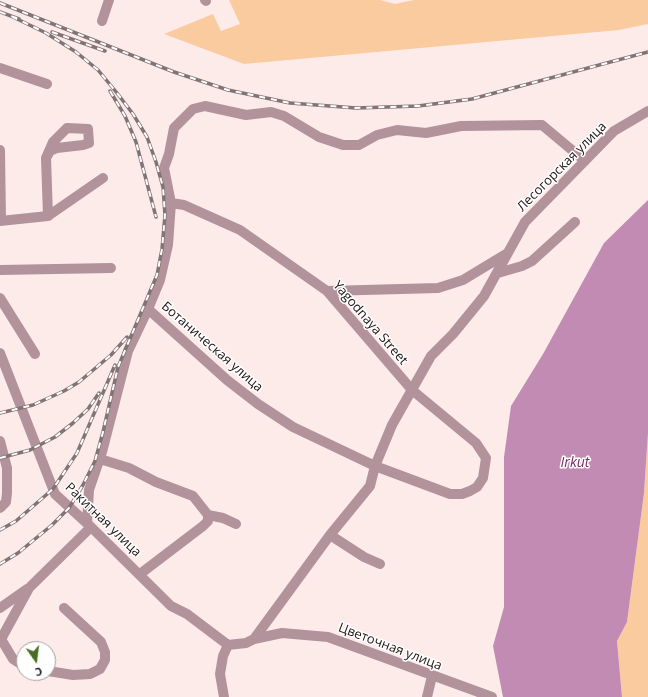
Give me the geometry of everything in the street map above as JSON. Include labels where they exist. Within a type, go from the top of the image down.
[{"type":"street","points":[[102,21],[109,0]]},
{"type":"street","points":[[0,68],[47,84]]},
{"type":"street","points":[[0,608],[29,588],[89,525],[89,490],[100,459],[128,351],[160,280],[168,245],[171,203],[164,168],[169,154],[174,128],[193,109],[205,106],[246,115],[271,112],[284,116],[319,137],[343,145],[359,145],[377,134],[397,130],[426,133],[461,126],[542,125],[585,161]]},
{"type":"street","name":"Лесогорская улица","points":[[254,639],[330,535],[370,486],[375,466],[392,424],[431,356],[453,334],[484,296],[525,222],[614,131],[648,111]]},
{"type":"street","points":[[0,150],[1,221],[48,216],[103,178]]},
{"type":"street","points":[[46,158],[48,216]]},
{"type":"street","name":"Yagodnaya Street","points":[[171,203],[184,205],[240,230],[327,291],[412,390],[481,449],[486,458],[485,468],[477,486]]},
{"type":"street","points":[[480,269],[495,277],[522,266],[532,261],[575,222]]},
{"type":"street","points":[[327,291],[438,288],[463,280],[506,254]]},
{"type":"street","points":[[0,270],[111,268]]},
{"type":"street","points":[[0,298],[35,354]]},
{"type":"street","name":"Ботаническая улица","points":[[148,309],[226,380],[258,404],[293,427],[375,466],[450,494],[462,494],[477,486]]},
{"type":"street","name":"Ракитная улица","points":[[0,354],[55,494],[140,574],[170,606],[187,614],[228,645]]},
{"type":"street","points":[[0,441],[7,468],[7,493],[6,502],[0,508]]},
{"type":"street","points":[[100,459],[129,468],[156,482],[193,496],[208,515],[208,521],[203,526],[140,574]]},
{"type":"street","points":[[208,515],[223,518],[236,524]]},
{"type":"street","points":[[330,535],[364,558],[380,564]]},
{"type":"street","points":[[16,661],[13,659],[0,640],[29,588]]},
{"type":"street","points":[[56,672],[73,675],[90,674],[100,669],[105,660],[105,652],[101,642],[64,608]]},
{"type":"street","name":"Цветочная улица","points":[[228,645],[246,643],[254,639],[282,633],[328,637],[492,697]]},
{"type":"street","points":[[224,697],[222,693],[220,674],[223,656],[228,645]]},
{"type":"street","points":[[427,697],[432,676]]},
{"type":"shaded area","points":[[229,0],[380,0],[395,4],[414,0],[648,0],[648,24],[619,30],[244,64],[164,34],[213,14],[221,31],[240,24]]},
{"type":"shaded area","points":[[648,433],[648,697],[622,697],[617,641],[627,622],[644,493]]},
{"type":"water","name":"Irkut","points":[[648,200],[648,433],[644,493],[627,622],[617,641],[622,697],[503,697],[493,646],[504,607],[504,457],[511,406],[543,354],[604,243]]},
{"type":"railway","points":[[0,3],[174,72],[228,90],[290,103],[356,108],[418,106],[472,99],[648,52]]},
{"type":"railway","points":[[0,12],[19,19]]},
{"type":"railway","points":[[0,564],[18,553],[52,525],[69,508],[95,461],[118,367],[157,275],[162,249],[165,215],[163,187],[147,137],[133,114],[117,93],[98,70],[76,52],[46,33],[13,17]]},
{"type":"railway","points":[[52,32],[105,51]]},
{"type":"railway","points":[[110,91],[125,116],[136,142],[156,217]]},
{"type":"railway","points":[[0,413],[33,405],[64,391],[79,382],[111,355],[127,337]]},
{"type":"railway","points":[[0,530],[16,521],[53,489],[77,453],[115,365]]},
{"type":"railway","points":[[0,458],[30,450],[55,437],[88,409],[99,393]]}]
